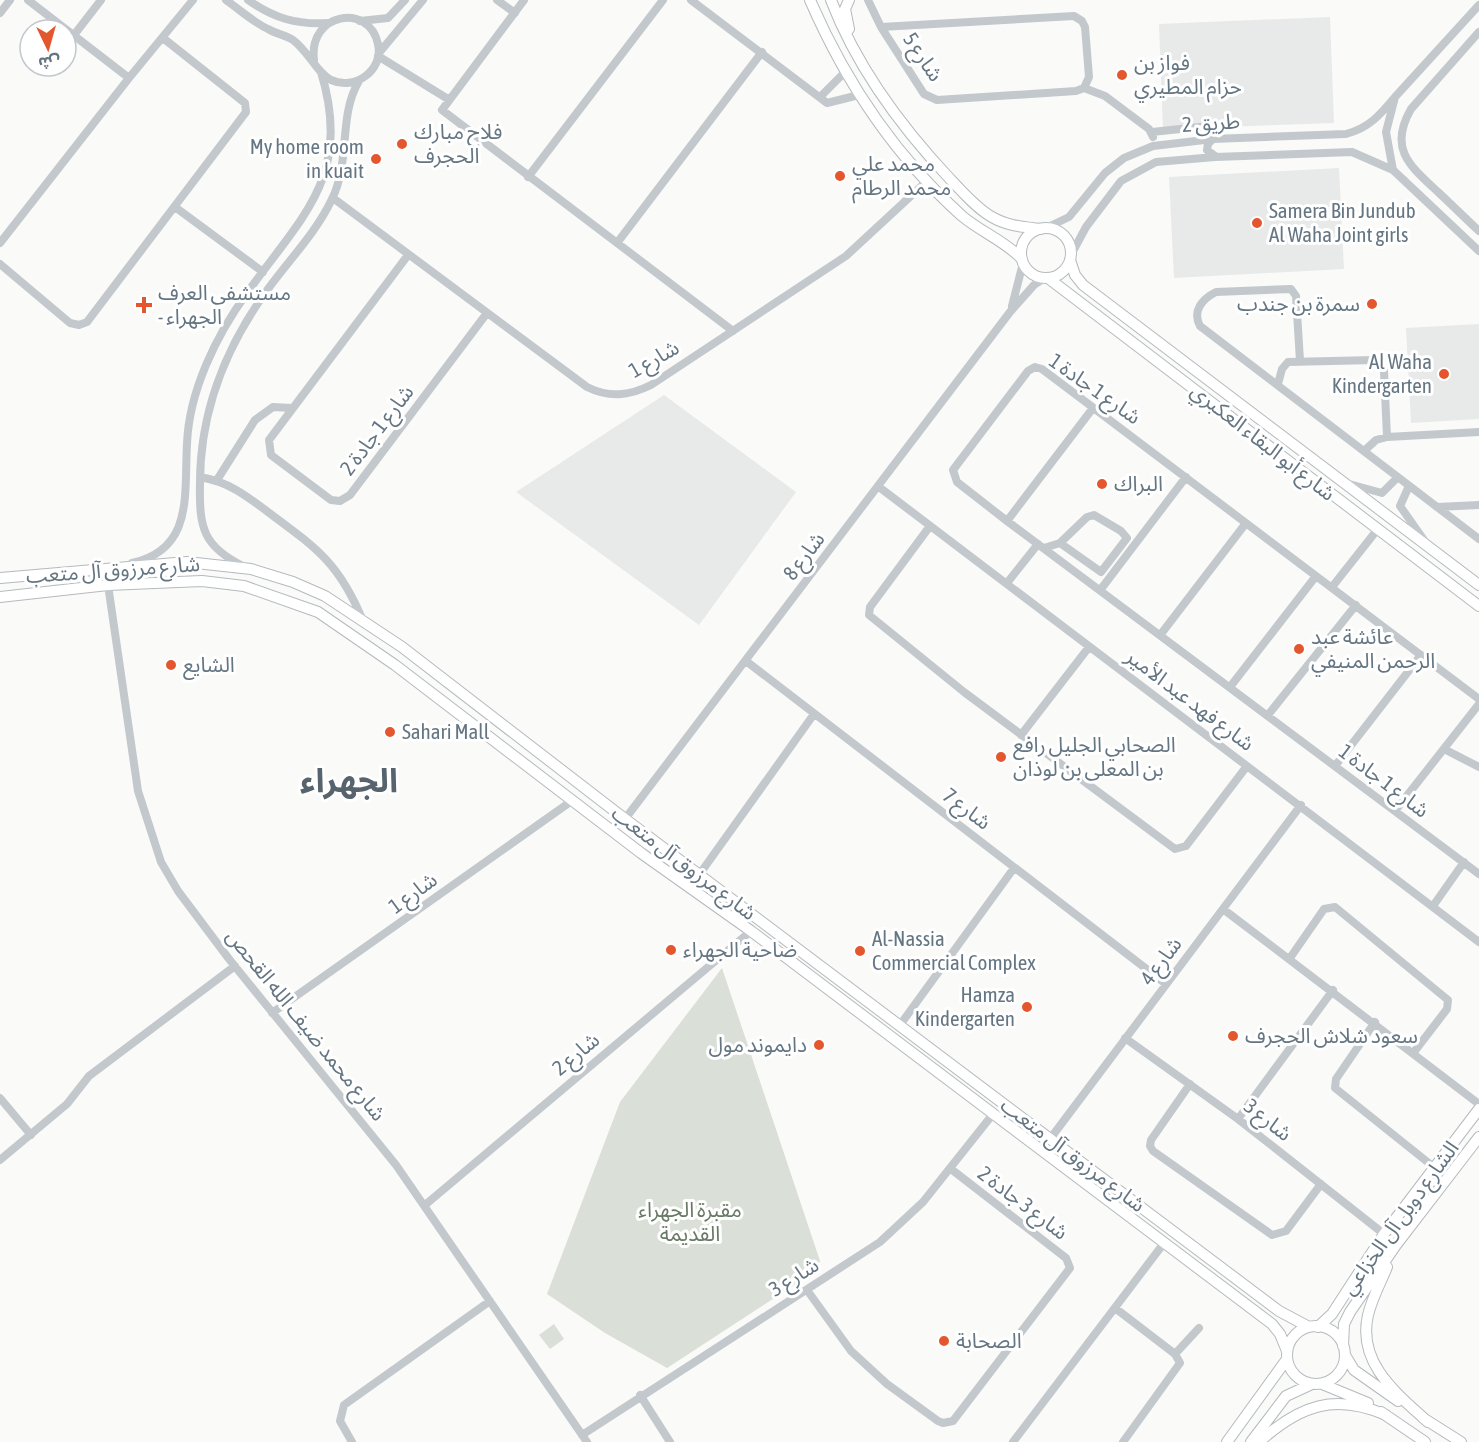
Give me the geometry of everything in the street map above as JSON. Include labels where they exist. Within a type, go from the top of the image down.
[{"type":"main road","points":[[810,0],[845,72],[859,95],[894,145],[926,182],[963,217],[1023,261],[1032,274],[1046,278],[1064,271],[1071,257],[1065,237],[1043,229],[1004,224],[990,216],[965,195],[912,136],[872,82],[831,0]]},
{"type":"main road","points":[[849,0],[845,16],[858,57]]},
{"type":"main road","points":[[1023,261],[1026,239],[1043,229]]},
{"type":"main road","name":"شارع أبو البقاء العكبري","points":[[1071,257],[1075,275],[1083,285],[1479,585]]},
{"type":"main road","name":"شارع أبو البقاء العكبري","points":[[1046,278],[1479,606]]},
{"type":"main road","points":[[1237,422],[1239,416],[1245,415],[1301,455],[1314,461]]},
{"type":"main road","name":"شارع مرزوق آل متعب","points":[[0,578],[187,562],[251,569],[293,582],[325,596],[445,679],[625,819],[1279,1311],[1314,1327]]},
{"type":"main road","name":"شارع مرزوق آل متعب","points":[[0,597],[108,585],[180,581],[224,582],[262,591],[318,612],[395,664],[641,853],[810,975],[1272,1324],[1280,1334],[1287,1355]]},
{"type":"main road","points":[[810,975],[817,974],[820,965]]},
{"type":"main road","points":[[829,990],[830,983],[839,979]]},
{"type":"main road","name":"الشارع دوبل آل الخزاعي","points":[[1314,1327],[1332,1314],[1384,1234],[1479,1109]]},
{"type":"main road","name":"الشارع دوبل آل الخزاعي","points":[[1344,1350],[1344,1324],[1350,1312],[1396,1245],[1479,1137]]},
{"type":"main road","points":[[1059,1164],[1068,1160],[1069,1152]]},
{"type":"main road","points":[[1078,1178],[1082,1169],[1088,1167]]},
{"type":"main road","points":[[1396,1245],[1368,1312],[1366,1341],[1368,1354],[1382,1377],[1428,1422]]},
{"type":"main road","points":[[1227,1442],[1287,1355],[1292,1338],[1314,1327],[1331,1331],[1354,1370],[1428,1422],[1461,1442]]},
{"type":"main road","points":[[1251,1442],[1286,1396],[1330,1381],[1341,1369],[1344,1350]]},
{"type":"main road","points":[[1287,1355],[1293,1373],[1317,1384],[1352,1394],[1425,1442]]},
{"type":"main road","points":[[1259,1442],[1288,1420],[1329,1405],[1354,1403],[1386,1415]]},
{"type":"street","points":[[0,13],[10,0]]},
{"type":"street","points":[[28,0],[52,18]]},
{"type":"street","points":[[78,30],[101,0]]},
{"type":"street","points":[[0,243],[129,78],[194,0]]},
{"type":"street","points":[[116,567],[140,561],[169,545],[180,528],[188,431],[196,393],[225,327],[311,208],[325,174],[332,135],[329,100],[321,72],[314,60],[291,39],[268,29],[226,0]]},
{"type":"street","points":[[248,0],[282,19],[297,23],[328,23]]},
{"type":"street","points":[[314,60],[315,39],[328,23],[338,18],[360,21],[388,18],[405,0]]},
{"type":"street","points":[[251,569],[226,558],[210,543],[201,519],[200,477],[207,421],[225,362],[263,296],[325,213],[333,198],[345,158],[350,99],[359,81],[375,66],[379,54],[423,0]]},
{"type":"street","points":[[497,0],[515,12]]},
{"type":"street","points":[[524,0],[448,99],[442,111],[732,331]]},
{"type":"street","points":[[528,177],[663,0]]},
{"type":"street","points":[[691,0],[827,103],[859,95]]},
{"type":"street","points":[[868,0],[881,27]]},
{"type":"street","name":"طريق 2","points":[[1043,229],[1069,217],[1105,173],[1124,158],[1156,145],[1213,140],[1319,136],[1360,131],[1375,121],[1479,5]]},
{"type":"street","name":"شارع 5","points":[[1074,16],[1082,21],[1085,27],[1089,77],[1084,88],[1076,91],[932,99],[924,94],[881,27],[1074,16]]},
{"type":"street","points":[[360,21],[374,34],[379,54],[448,99]]},
{"type":"street","points":[[1479,32],[1434,80],[1404,121],[1401,140],[1409,164],[1479,231]]},
{"type":"street","points":[[78,38],[129,78]]},
{"type":"street","points":[[0,264],[70,322],[79,326],[87,322],[247,107],[245,103],[163,38]]},
{"type":"street","points":[[1448,41],[1450,53],[1459,53]]},
{"type":"street","points":[[617,243],[762,52]]},
{"type":"street","points":[[1422,70],[1431,70],[1434,80]]},
{"type":"street","points":[[321,72],[339,83],[359,81]]},
{"type":"street","points":[[820,97],[845,72]]},
{"type":"street","points":[[1084,88],[1105,96],[1152,132],[1156,145]]},
{"type":"street","points":[[1393,170],[1386,144],[1386,132],[1395,97]]},
{"type":"street","points":[[1152,132],[1207,126],[1212,130],[1213,140],[1207,147],[1209,153],[1215,156]]},
{"type":"street","points":[[1319,136],[1325,141],[1325,147],[1319,153]]},
{"type":"street","name":"طريق 2","points":[[1071,257],[1086,227],[1121,181],[1133,172],[1169,159],[1352,152],[1393,170],[1479,251]]},
{"type":"street","name":"شارع 1","points":[[333,198],[587,387],[614,395],[631,393],[651,386],[846,256],[926,182]]},
{"type":"street","points":[[1426,203],[1437,202],[1438,192]]},
{"type":"street","points":[[174,207],[263,272]]},
{"type":"street","points":[[1454,229],[1456,219],[1465,219]]},
{"type":"street","name":"شارع 1 جادة 2","points":[[408,255],[270,436],[268,447],[271,455],[331,500],[344,499],[487,313]]},
{"type":"street","name":"شارع 8","points":[[1010,312],[1023,261]]},
{"type":"street","name":"شارع 8","points":[[625,819],[1010,312],[1034,285],[1046,278]]},
{"type":"street","points":[[1300,361],[1296,296],[1291,289],[1223,291],[1210,295],[1202,302],[1196,315],[1200,326],[1479,539]]},
{"type":"street","points":[[1278,384],[1285,365],[1300,361],[1370,359],[1377,361],[1384,370],[1387,437]]},
{"type":"street","name":"شارع 1 جادة 1","points":[[1479,699],[1042,369],[1035,367],[1028,370],[953,473],[957,482],[1007,521],[1101,589],[1479,874]]},
{"type":"street","points":[[217,480],[255,420],[273,407],[292,408]]},
{"type":"street","points":[[1007,521],[1093,408]]},
{"type":"street","points":[[1364,451],[1376,440],[1387,437],[1479,432]]},
{"type":"street","points":[[200,477],[217,480],[236,488],[312,543],[332,563],[344,581],[363,621]]},
{"type":"street","points":[[1101,589],[1186,477]]},
{"type":"street","points":[[1346,483],[1374,493],[1382,493],[1397,478]]},
{"type":"street","points":[[1409,486],[1400,506],[1428,545]]},
{"type":"street","name":"شارع فهد عبد الأمير","points":[[879,487],[1479,942]]},
{"type":"street","points":[[184,498],[194,502],[200,497]]},
{"type":"street","points":[[1437,507],[1479,505]]},
{"type":"street","points":[[1007,583],[1041,546],[1060,543],[1087,517],[1095,515],[1126,535],[1127,538],[1101,572],[1060,543]]},
{"type":"street","points":[[1161,634],[1246,523]]},
{"type":"street","points":[[930,526],[870,607],[869,615],[1021,735],[1178,849],[1186,846],[1247,766]]},
{"type":"street","points":[[1332,587],[1377,530]]},
{"type":"street","points":[[1230,687],[1316,576]]},
{"type":"street","name":"شارع محمد ضيف الله القحص","points":[[108,585],[138,791],[161,862],[178,891],[235,966],[425,1205],[585,1438]]},
{"type":"street","points":[[1268,715],[1356,605]]},
{"type":"street","points":[[1021,735],[1089,647]]},
{"type":"street","points":[[1335,766],[1421,655]]},
{"type":"street","name":"شارع 7","points":[[746,662],[1166,984]]},
{"type":"street","points":[[1395,811],[1479,704]]},
{"type":"street","points":[[699,875],[814,714]]},
{"type":"street","points":[[1444,748],[1479,767]]},
{"type":"street","name":"شارع 1","points":[[272,1013],[573,800]]},
{"type":"street","name":"شارع 4","points":[[1050,1139],[1301,805]]},
{"type":"street","points":[[1434,906],[1464,862]]},
{"type":"street","points":[[900,1025],[1014,868]]},
{"type":"street","points":[[1290,958],[1324,909],[1335,907],[1448,1000],[1447,1009],[1414,1052]]},
{"type":"street","points":[[1223,909],[1333,990],[1479,1104]]},
{"type":"street","name":"شارع 2","points":[[425,1205],[751,931]]},
{"type":"street","points":[[0,1160],[66,1104],[89,1076],[235,966]]},
{"type":"street","points":[[1238,1119],[1333,990]]},
{"type":"street","points":[[1375,1022],[1336,1079],[1335,1088],[1435,1168]]},
{"type":"street","name":"شارع 3","points":[[1125,1038],[1238,1119],[1384,1234]]},
{"type":"street","points":[[1190,1084],[1151,1140],[1150,1146],[1153,1151],[1272,1235],[1286,1231],[1321,1184]]},
{"type":"street","points":[[0,1098],[31,1135]]},
{"type":"street","name":"شارع 3","points":[[585,1438],[640,1395],[807,1290],[891,1232],[923,1202],[993,1114]]},
{"type":"street","name":"شارع 3 جادة 2","points":[[807,1290],[851,1351],[877,1375],[939,1421],[949,1423],[953,1421],[1068,1271],[1070,1265],[1066,1258],[951,1169]]},
{"type":"street","points":[[1013,1442],[1164,1243]]},
{"type":"street","points":[[352,1442],[340,1421],[344,1405],[490,1300]]},
{"type":"street","points":[[1115,1308],[1179,1359],[1178,1369],[1123,1442]]},
{"type":"street","points":[[1175,1354],[1199,1328]]},
{"type":"street","points":[[640,1395],[670,1442]]},
{"type":"shaded area","points":[[1330,17],[1334,123],[1163,129],[1159,24]]},
{"type":"shaded area","name":"Samera Bin Jundub Al Waha Joint girls","points":[[1339,168],[1344,269],[1174,278],[1169,177]]},
{"type":"shaded area","name":"Al Waha Kindergarten","points":[[1479,324],[1479,419],[1411,423],[1406,328]]},
{"type":"shaded area","points":[[664,395],[796,492],[699,625],[516,492]]},
{"type":"green space","name":"مقبرة الجهراء القديمة","points":[[722,968],[820,1261],[814,1272],[667,1368],[605,1333],[547,1294],[620,1102]]},
{"type":"green space","points":[[554,1324],[564,1339],[550,1349],[539,1335]]},
{"type":"place","name":"فواز بن حزام المطيري","points":[[1122,75]]},
{"type":"place","name":"فلاح مبارك الحجرف","points":[[402,144]]},
{"type":"place","name":"My home room in kuait","points":[[376,159]]},
{"type":"place","name":"محمد علي محمد الرطام","points":[[840,176]]},
{"type":"place","name":"Samera Bin Jundub Al Waha Joint girls","points":[[1257,223]]},
{"type":"place","name":"سمرة بن جندب","points":[[1372,304]]},
{"type":"place","name":"مستشفى العرف - الجهراء","points":[[144,305]]},
{"type":"place","name":"Al Waha Kindergarten","points":[[1444,374]]},
{"type":"place","name":"البراك","points":[[1102,484]]},
{"type":"place","name":"عائشة عبد الرحمن المنيفي","points":[[1299,649]]},
{"type":"place","name":"الشايع","points":[[171,665]]},
{"type":"place","name":"Sahari Mall","points":[[390,732]]},
{"type":"place","name":"الصحابي الجليل رافع بن المعلى بن لوذان","points":[[1001,757]]},
{"type":"place","name":"ضاحية الجهراء","points":[[671,950]]},
{"type":"place","name":"Al-Nassia Commercial Complex","points":[[860,951]]},
{"type":"place","name":"Hamza Kindergarten","points":[[1027,1007]]},
{"type":"place","name":"سعود شلاش الحجرف","points":[[1233,1036]]},
{"type":"place","name":"دايموند مول","points":[[819,1045]]},
{"type":"place","name":"الصحابة","points":[[944,1341]]},
{"type":"district","name":"الجهراء","points":[[349,780]]}]
